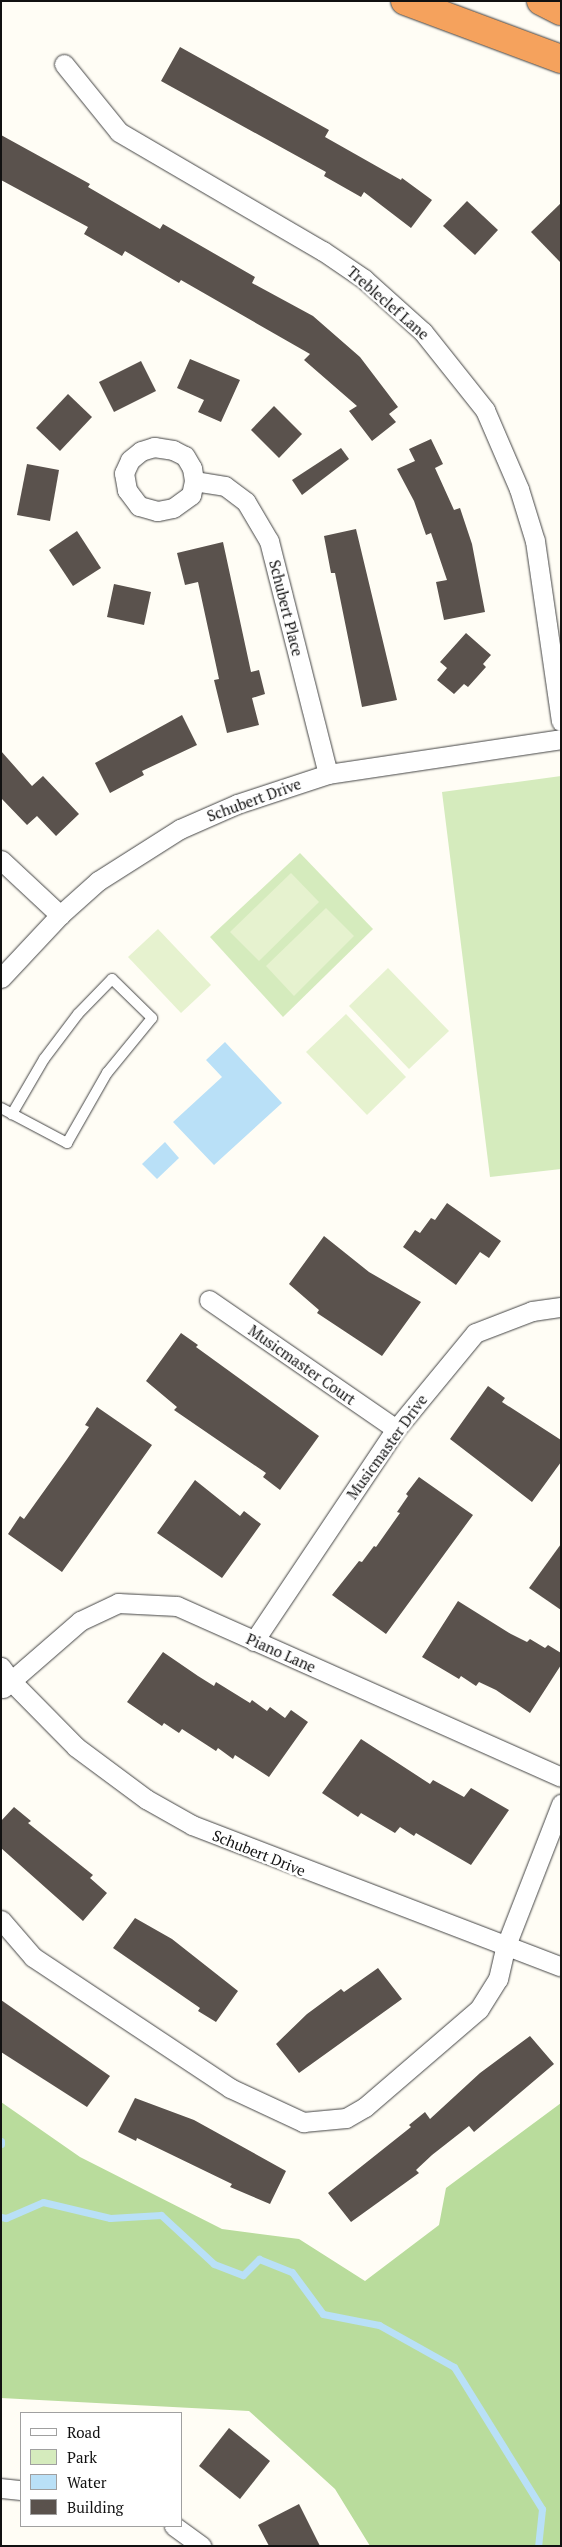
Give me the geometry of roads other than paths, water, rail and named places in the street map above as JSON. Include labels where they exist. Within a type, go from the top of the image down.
[{"type":"highway","points":[[405,1],[561,59]]},
{"type":"highway","points":[[541,1],[561,11]]},
{"type":"street","name":"Trebleclef Lane","points":[[64,64],[119,132],[323,251],[364,279],[423,332],[485,410],[519,489],[535,541],[561,721]]},
{"type":"street","name":"Schubert Place","points":[[194,481],[225,486],[246,502],[269,541],[328,774]]},
{"type":"street","name":"Schubert Drive","points":[[1,978],[60,914],[98,881],[180,829],[237,804],[328,774],[561,739]]},
{"type":"street","points":[[1,860],[60,914]]},
{"type":"street","name":"Musicmaster Court","points":[[209,1300],[396,1429]]},
{"type":"street","name":"Musicmaster Drive","points":[[254,1641],[396,1429],[475,1332],[532,1311],[561,1307]]},
{"type":"street","name":"Piano Lane","points":[[5,1680],[80,1621],[118,1603],[177,1606],[561,1778]]},
{"type":"street","name":"Schubert Drive","points":[[5,1680],[76,1747],[146,1799],[192,1825],[505,1948],[561,1967]]},
{"type":"street","points":[[1,1920],[33,1957],[156,2042],[230,2088],[303,2122],[346,2118],[365,2107],[479,2009],[498,1979],[505,1948],[561,1804]]},
{"type":"street","points":[[1,2488],[20,2490]]},
{"type":"street","points":[[175,2527],[202,2546]]},
{"type":"lane","points":[[1,1108],[12,1114],[67,1143],[107,1073],[152,1018],[112,979],[78,1014],[44,1059],[12,1114]]},
{"type":"water","points":[[225,1042],[282,1103],[214,1165],[173,1122],[222,1077],[206,1060]]},
{"type":"water","points":[[165,1142],[179,1158],[157,1179],[142,1164]]},
{"type":"waterway","points":[[1,2217],[6,2218],[43,2202],[110,2218],[161,2215],[214,2264],[243,2275],[259,2259],[292,2272],[323,2314],[379,2325],[454,2367],[542,2509],[538,2546]]}]
